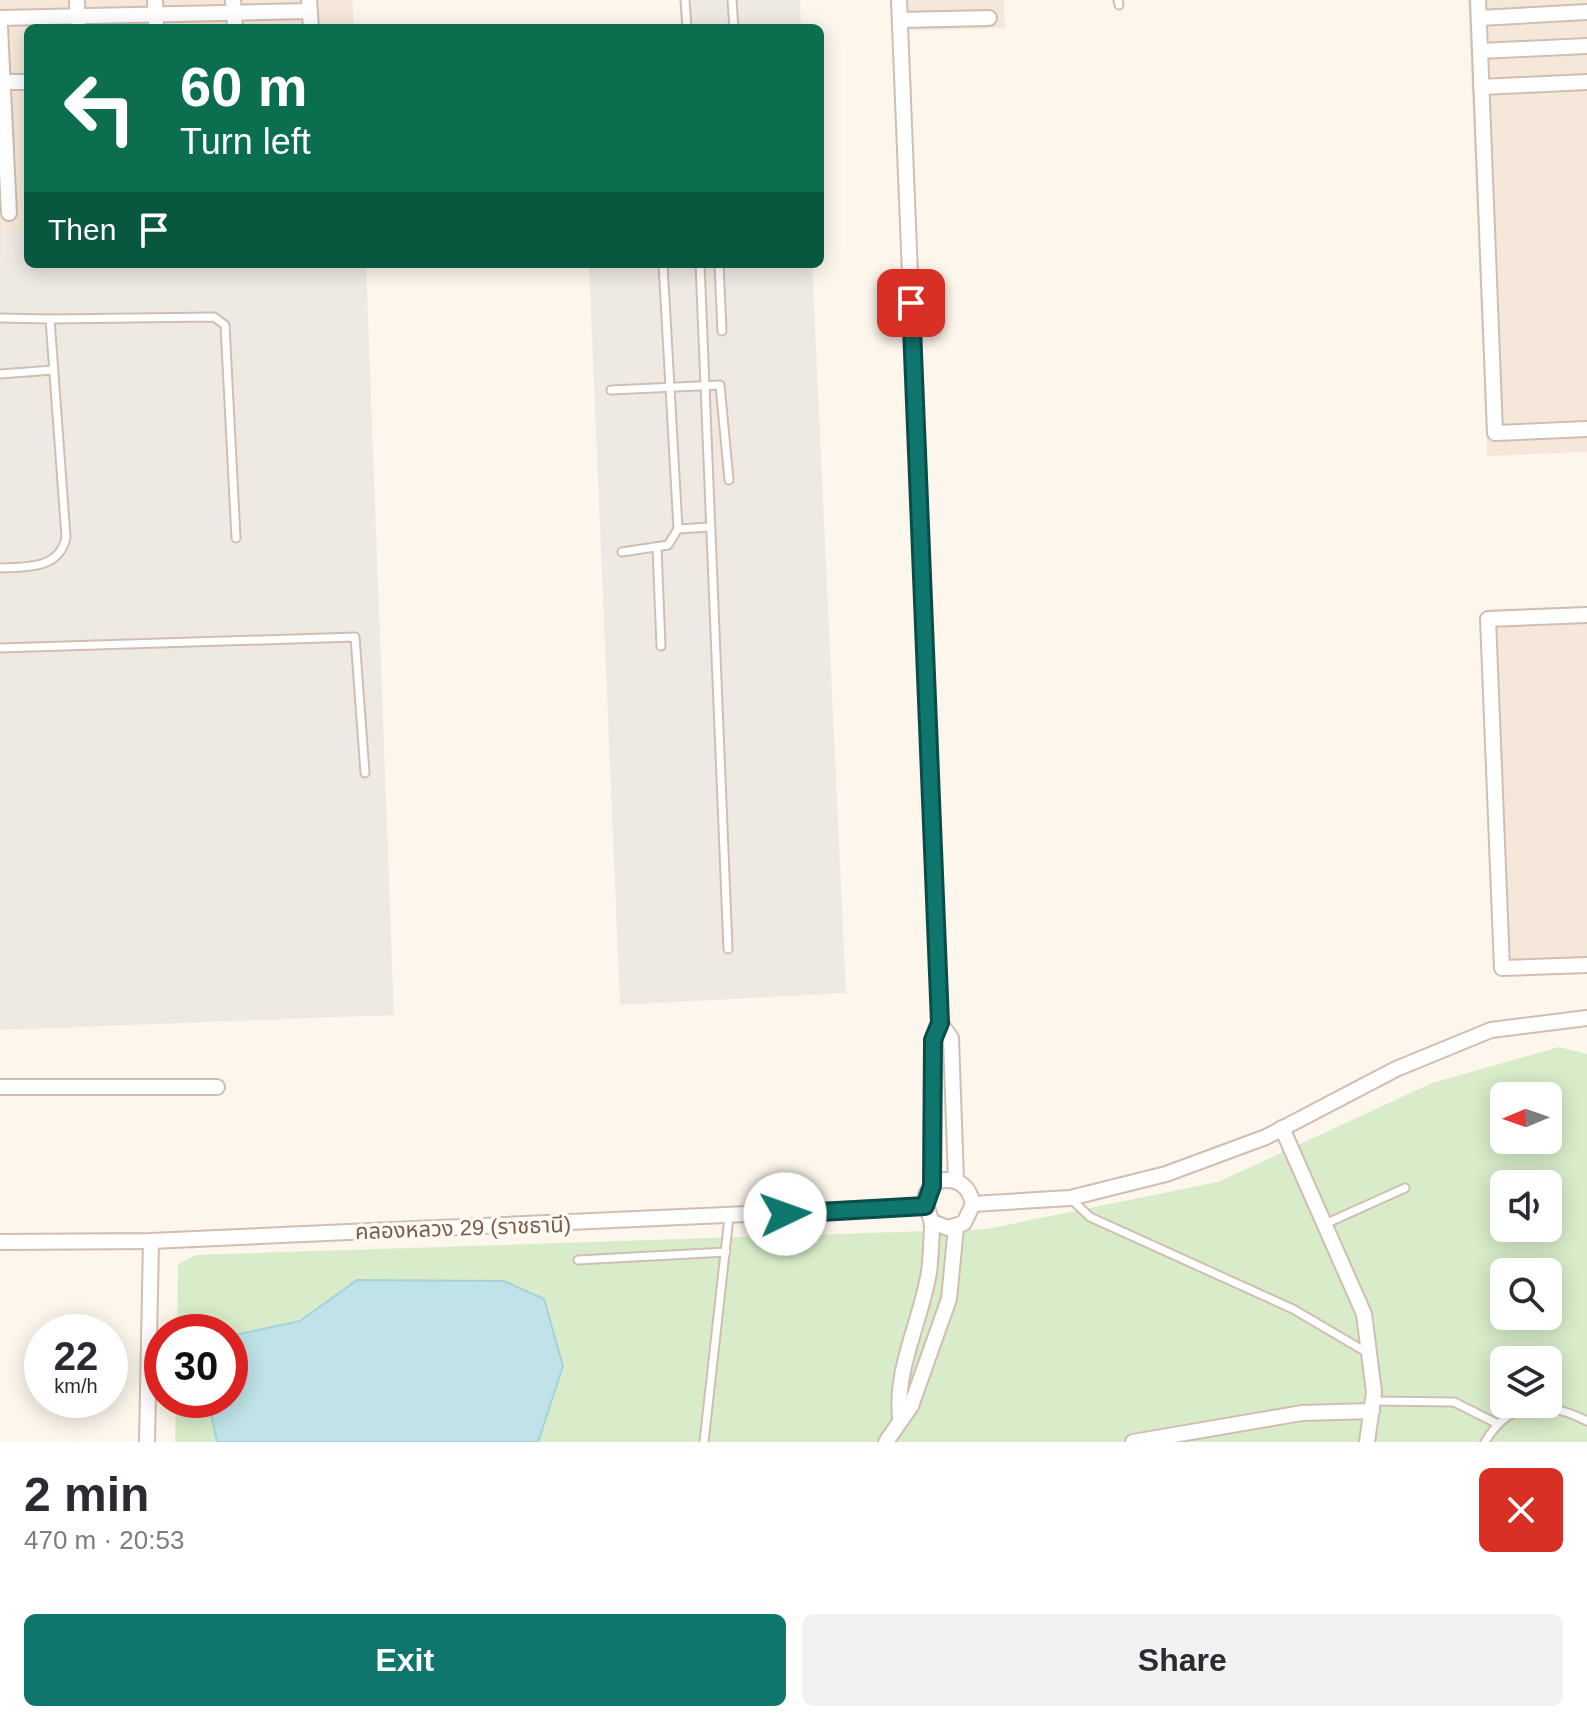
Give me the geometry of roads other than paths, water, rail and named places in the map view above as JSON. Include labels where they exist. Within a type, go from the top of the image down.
[{"type":"street","points":[[899,0],[940,1023],[933,1040],[932,1186],[925,1206],[932,1222],[929,1272],[897,1391],[900,1417]]},
{"type":"street","points":[[1478,0],[1495,433],[1587,429]]},
{"type":"street","points":[[0,18],[77,14],[234,14],[309,6]]},
{"type":"street","points":[[1479,18],[1587,12]]},
{"type":"street","points":[[900,20],[989,18]]},
{"type":"street","points":[[0,27],[9,213]]},
{"type":"street","points":[[1480,51],[1587,46]]},
{"type":"street","points":[[1,82],[24,82]]},
{"type":"street","points":[[1481,87],[1587,82]]},
{"type":"street","points":[[1587,615],[1488,619],[1502,968],[1587,965]]},
{"type":"street","points":[[973,1204],[1070,1198],[1166,1174],[1282,1128],[1396,1069],[1491,1030],[1587,1018]]},
{"type":"street","points":[[940,1023],[951,1038],[956,1180]]},
{"type":"street","points":[[0,1087],[217,1087]]},
{"type":"street","points":[[1282,1128],[1364,1314],[1372,1356],[1373,1406],[1367,1442]]},
{"type":"street","points":[[932,1186],[947,1179],[956,1180],[970,1193],[973,1204],[971,1214],[956,1227],[948,1228],[932,1222]]},
{"type":"street","name":"คลองหลวง 29 (ราชธานี)","points":[[0,1242],[151,1241],[925,1206]]},
{"type":"street","points":[[886,1442],[900,1417],[911,1406],[949,1299],[956,1227]]},
{"type":"street","points":[[147,1442],[151,1241]]},
{"type":"street","points":[[1133,1442],[1302,1413],[1373,1406]]},
{"type":"lane","points":[[685,0],[687,24]]},
{"type":"lane","points":[[732,0],[734,24]]},
{"type":"lane","points":[[622,552],[668,545],[678,529],[663,268]]},
{"type":"lane","points":[[700,268],[728,949]]},
{"type":"lane","points":[[719,268],[722,331]]},
{"type":"lane","points":[[0,318],[214,317],[225,325],[236,538]]},
{"type":"lane","points":[[0,568],[43,565],[57,557],[64,547],[50,319]]},
{"type":"lane","points":[[0,374],[53,370]]},
{"type":"lane","points":[[611,390],[705,385],[723,387],[729,480]]},
{"type":"lane","points":[[678,529],[710,527]]},
{"type":"lane","points":[[657,548],[661,646]]},
{"type":"lane","points":[[0,648],[355,637],[365,773]]},
{"type":"lane","points":[[1325,1224],[1405,1188]]},
{"type":"lane","points":[[1070,1198],[1090,1217],[1293,1309],[1372,1356]]},
{"type":"lane","points":[[704,1442],[729,1217]]},
{"type":"lane","points":[[578,1260],[726,1252]]},
{"type":"lane","points":[[1373,1406],[1454,1402],[1498,1424]]},
{"type":"lane","points":[[1485,1442],[1498,1424],[1530,1407],[1550,1406],[1587,1421]]},
{"type":"water","points":[[357,1280],[504,1281],[544,1299],[563,1366],[538,1442],[217,1442],[212,1418],[248,1418],[248,1332],[300,1321]]}]
